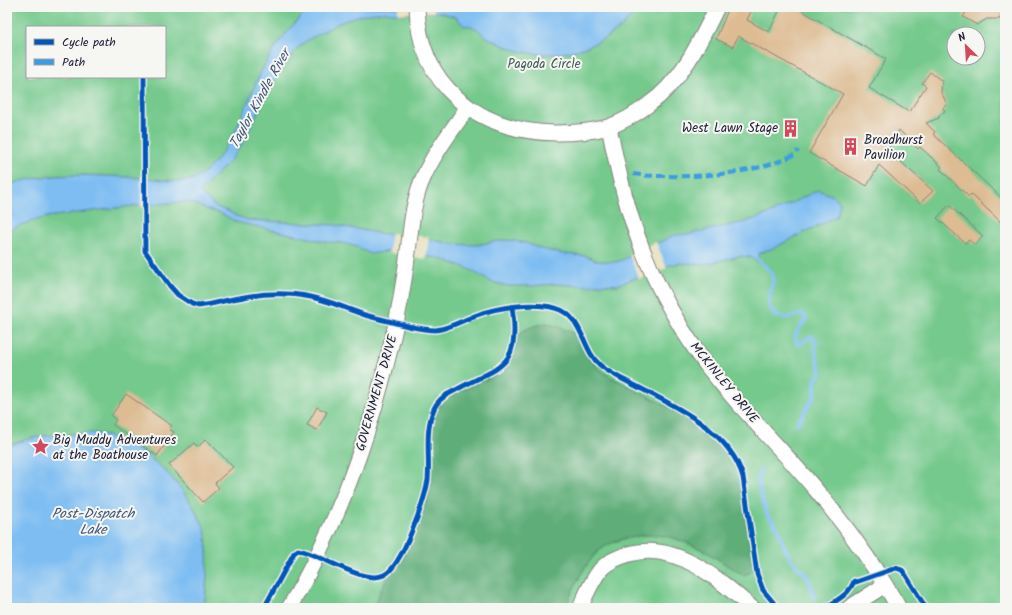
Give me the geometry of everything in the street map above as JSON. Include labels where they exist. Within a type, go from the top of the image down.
[{"type":"street","points":[[417,10],[418,29],[422,46],[433,70],[448,90],[468,107],[504,125],[524,131],[570,133],[593,131],[609,126],[624,120],[650,105],[664,92],[689,60],[701,40],[717,7]]},
{"type":"street","name":"GOVERNMENT DRIVE","points":[[290,608],[341,504],[370,425],[394,331],[410,232],[418,194],[424,176],[434,157],[468,107]]},
{"type":"street","name":"MCKINLEY DRIVE","points":[[609,126],[626,200],[641,245],[671,310],[708,366],[731,396],[815,489],[851,533],[899,608]]},
{"type":"street","points":[[580,608],[596,576],[603,567],[621,556],[638,552],[656,551],[674,556],[693,564],[725,586],[752,608]]},
{"type":"street","points":[[849,608],[885,585]]},
{"type":"green space","name":"Pagoda Circle","points":[[7,7],[1005,7],[1005,608],[7,608]]},
{"type":"green space","points":[[547,323],[581,336],[590,358],[600,370],[610,377],[689,419],[716,439],[726,450],[734,462],[741,482],[754,569],[750,573],[744,575],[702,550],[680,540],[655,535],[636,536],[607,545],[593,557],[581,575],[565,608],[374,608],[383,585],[400,562],[415,533],[426,504],[431,476],[432,425],[438,408],[452,395],[500,372],[511,358],[518,335],[532,327]]},
{"type":"water","name":"Taylor Kindle River","points":[[311,7],[639,7],[627,21],[613,33],[580,49],[561,53],[543,54],[524,52],[507,47],[485,36],[478,29],[470,26],[464,26],[456,17],[439,12],[401,14],[385,12],[354,17],[337,24],[306,41],[295,51],[277,76],[241,146],[230,161],[201,190],[201,194],[216,207],[228,211],[236,216],[249,220],[335,225],[378,233],[428,239],[451,244],[476,245],[508,240],[526,243],[541,249],[564,254],[586,256],[598,261],[615,262],[674,235],[689,234],[745,222],[771,213],[818,190],[834,196],[840,203],[837,216],[774,248],[759,253],[758,257],[762,264],[750,257],[740,256],[712,263],[679,263],[666,266],[617,285],[600,284],[588,286],[555,284],[508,286],[491,282],[467,268],[438,258],[389,251],[370,254],[357,247],[343,243],[327,242],[236,222],[222,214],[185,202],[132,206],[47,217],[20,225],[7,232],[7,186],[22,181],[74,175],[181,181],[201,175],[212,165],[229,142],[260,74],[270,56],[289,30]]},
{"type":"water","name":"Post-Dispatch Lake","points":[[92,433],[108,436],[138,450],[165,471],[177,483],[187,497],[205,529],[207,568],[204,608],[7,608],[7,447],[27,439],[43,436],[51,435],[63,437],[72,434]]},
{"type":"pier","points":[[398,7],[434,7],[434,12],[398,14]]},
{"type":"pier","points":[[141,176],[147,176],[147,207],[141,207]]},
{"type":"pier","points":[[391,233],[429,237],[426,259],[389,253]]},
{"type":"pier","points":[[656,242],[667,268],[639,279],[629,254]]},
{"type":"building","points":[[732,7],[753,7],[747,20],[769,32],[781,7],[804,7],[802,11],[886,59],[869,88],[909,112],[926,86],[922,83],[930,72],[942,81],[941,92],[947,104],[943,108],[945,111],[939,116],[939,118],[926,123],[935,132],[933,134],[1005,201],[1005,226],[971,194],[969,197],[940,169],[942,167],[920,147],[918,149],[899,130],[888,150],[933,191],[920,203],[879,165],[867,186],[809,153],[843,94],[738,36],[733,47],[716,39],[728,10],[730,11]]},
{"type":"building","points":[[969,7],[1005,7],[1000,19],[987,19],[977,25],[963,17]]},
{"type":"building","points":[[949,205],[983,236],[975,245],[969,240],[965,243],[937,218]]},
{"type":"building","points":[[126,394],[172,426],[169,429],[174,432],[157,456],[113,425],[116,420],[111,416]]},
{"type":"building","points":[[317,407],[327,412],[317,430],[307,425]]},
{"type":"building","points":[[206,439],[233,467],[215,483],[219,488],[203,502],[169,465],[194,443],[198,447]]},
{"type":"waterway","points":[[759,261],[768,269],[773,277],[769,299],[771,311],[779,317],[790,317],[801,314],[805,316],[806,319],[799,328],[796,336],[796,342],[799,345],[810,337],[813,337],[816,342],[816,354],[821,373],[815,380],[815,395],[797,424]]},
{"type":"waterway","points":[[761,470],[758,478],[766,513],[777,527],[792,561],[810,581],[814,598]]},
{"type":"marked path","points":[[633,174],[650,176],[700,176],[749,170],[765,166],[796,154],[798,150]]},
{"type":"cycle path","points":[[144,78],[145,251],[178,295],[192,304],[199,306],[257,295],[302,295],[325,301],[358,313],[411,327],[432,330],[446,328],[485,312],[516,306],[546,306],[564,312],[572,318],[577,325],[589,350],[600,365],[617,377],[684,411],[714,433],[726,446],[736,461],[743,477],[757,574],[763,590],[778,608]]},
{"type":"cycle path","points":[[264,608],[294,553],[298,550],[307,552],[365,576],[375,577],[384,575],[391,569],[412,532],[426,489],[428,480],[429,430],[433,410],[437,403],[446,396],[493,371],[503,364],[509,355],[513,344],[514,328],[512,307]]},
{"type":"cycle path","points":[[825,608],[846,594],[854,581],[856,582],[896,568],[902,570],[926,608]]},
{"type":"place","name":"West Lawn Stage","points":[[791,128]]},
{"type":"place","name":"Broadhurst Pavilion","points":[[851,147]]},
{"type":"place","name":"Big Muddy Adventures at the Boathouse","points":[[40,447]]}]
